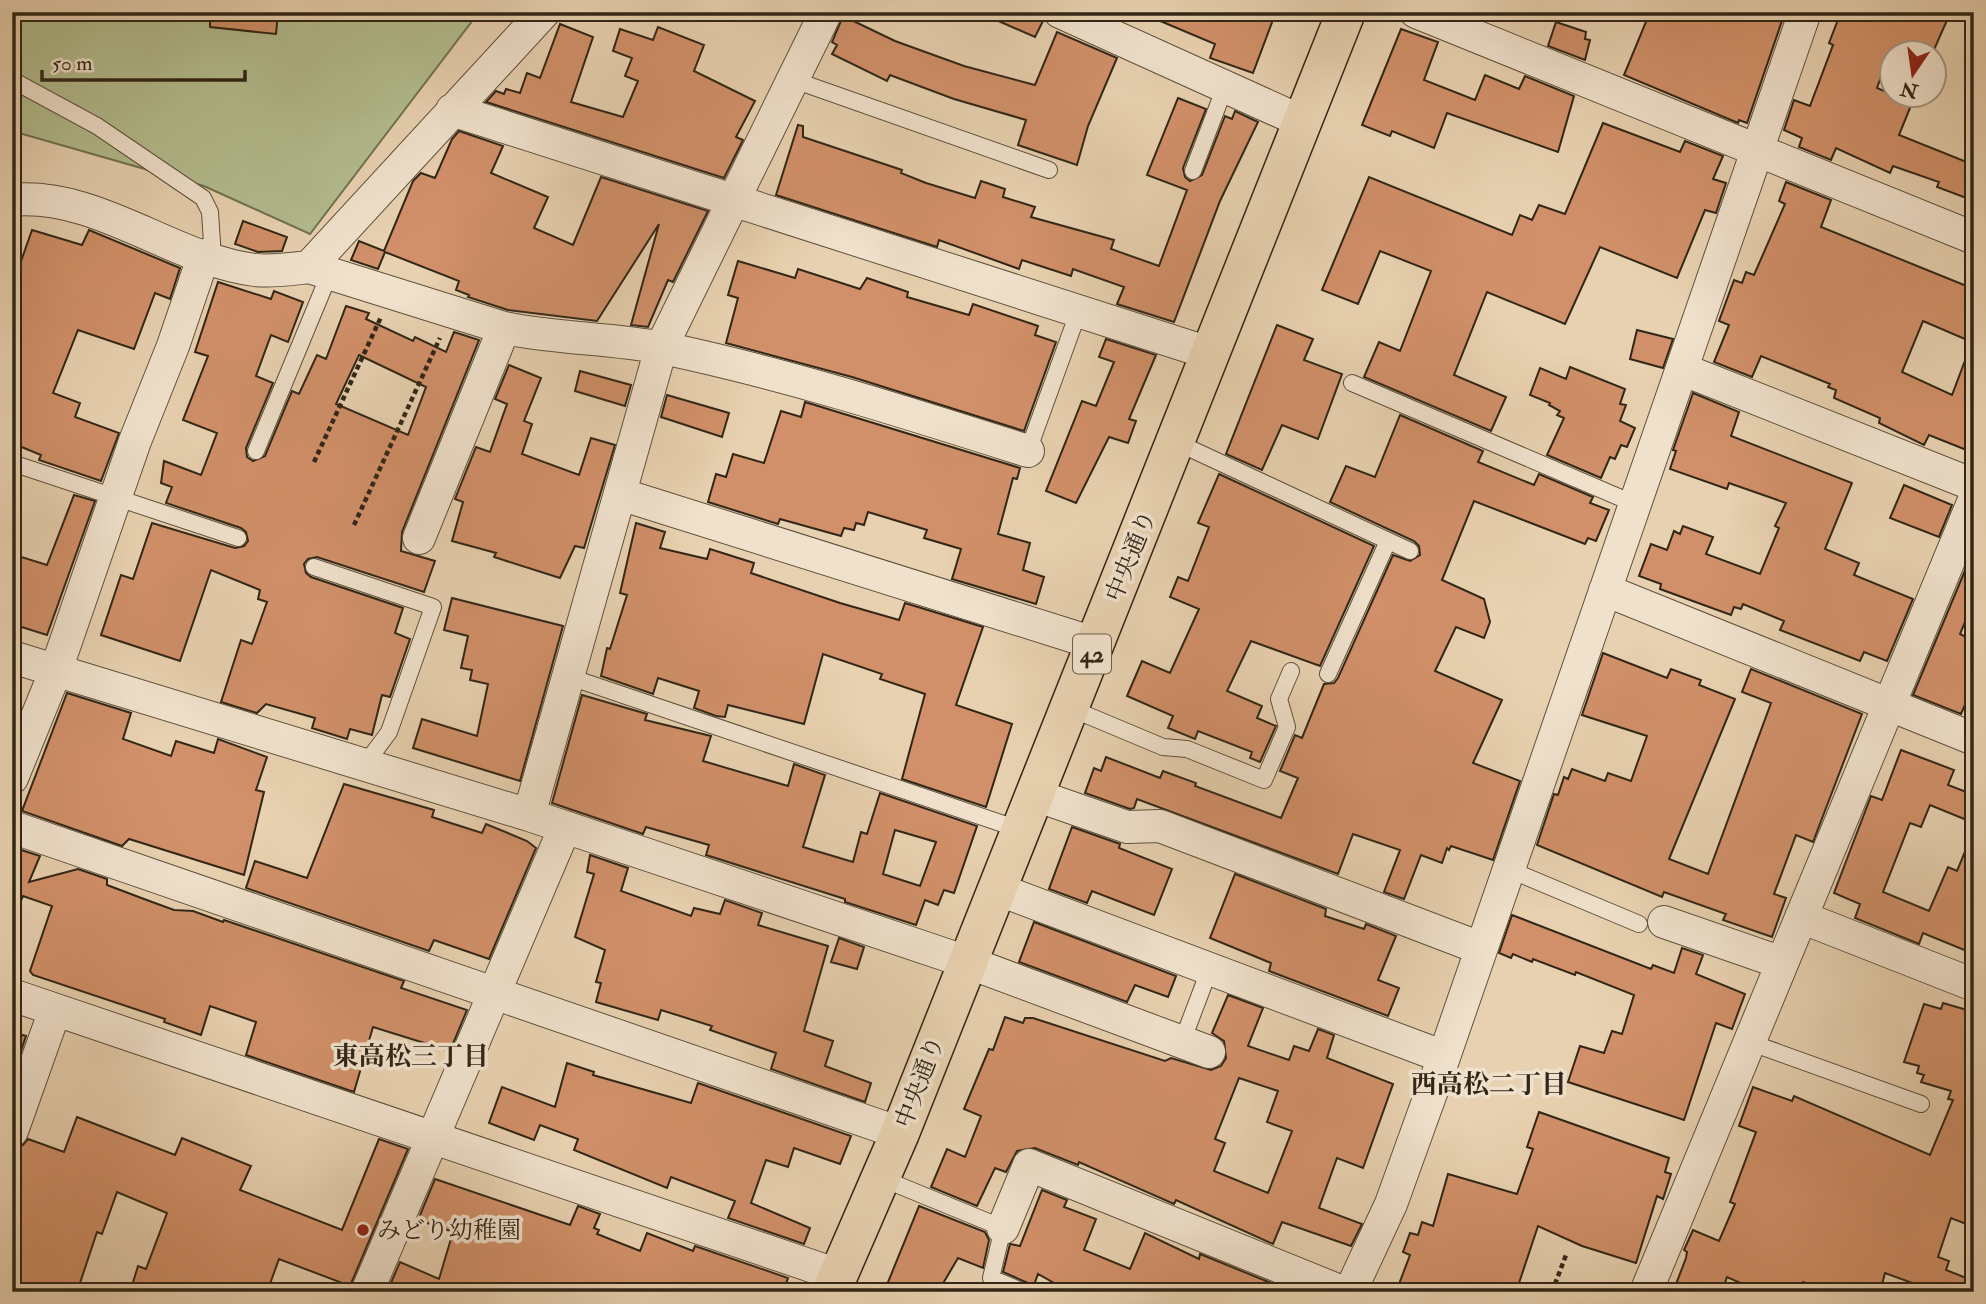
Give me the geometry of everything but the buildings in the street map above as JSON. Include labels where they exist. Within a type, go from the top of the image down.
[{"type":"highway","name":"中央通り","points":[[834,1283],[900,1133],[1097,644],[1346,12]]},
{"type":"street","points":[[319,271],[452,110],[544,12]]},
{"type":"street","points":[[530,815],[661,348],[826,12]]},
{"type":"street","points":[[1060,12],[1303,122]]},
{"type":"street","points":[[1416,12],[1974,238]]},
{"type":"street","points":[[1350,1292],[1391,1203],[1444,1057],[1507,869],[1684,370],[1805,12]]},
{"type":"street","points":[[452,110],[1212,354]]},
{"type":"street","points":[[12,200],[33,198],[76,206],[208,257],[254,270],[319,271],[504,328],[549,337],[661,348],[846,393],[1028,451]]},
{"type":"street","points":[[12,778],[56,670],[115,499],[208,257]]},
{"type":"street","points":[[419,538],[504,328]]},
{"type":"street","points":[[1684,370],[1974,485]]},
{"type":"street","points":[[620,494],[1097,644]]},
{"type":"street","points":[[1646,1292],[1974,500]]},
{"type":"street","points":[[1605,590],[1974,739]]},
{"type":"street","points":[[12,657],[366,762],[530,815],[967,962],[1195,1047]]},
{"type":"street","points":[[1035,795],[1127,827],[1160,826],[1480,948]]},
{"type":"street","points":[[12,827],[900,1133]]},
{"type":"street","points":[[367,1292],[565,827]]},
{"type":"street","points":[[997,889],[1444,1057]]},
{"type":"street","points":[[1801,918],[1974,985]]},
{"type":"street","points":[[1652,923],[1782,962]]},
{"type":"street","points":[[12,995],[433,1137],[834,1283]]},
{"type":"street","points":[[12,1130],[55,1010]]},
{"type":"street","points":[[1003,1228],[1029,1165],[1342,1292]]},
{"type":"lane","points":[[12,80],[97,125],[203,198],[210,212],[208,257]]},
{"type":"lane","points":[[793,80],[1049,170]]},
{"type":"lane","points":[[1193,171],[1225,87]]},
{"type":"lane","points":[[256,451],[319,271]]},
{"type":"lane","points":[[1028,451],[1078,313]]},
{"type":"lane","points":[[1352,383],[1635,505]]},
{"type":"lane","points":[[1177,442],[1410,551]]},
{"type":"lane","points":[[12,463],[238,538]]},
{"type":"lane","points":[[1328,674],[1388,541]]},
{"type":"lane","points":[[314,567],[433,607],[389,732],[366,762]]},
{"type":"lane","points":[[1070,708],[1163,747],[1187,750],[1264,780],[1287,727],[1279,699],[1291,671]]},
{"type":"lane","points":[[567,676],[1021,830]]},
{"type":"lane","points":[[1507,869],[1652,923]]},
{"type":"lane","points":[[1195,1047],[1210,968]]},
{"type":"lane","points":[[1749,1042],[1921,1104]]},
{"type":"lane","points":[[881,1178],[1003,1228],[991,1278],[1024,1292]]},
{"type":"path","points":[[314,462],[391,294]]},
{"type":"path","points":[[354,525],[452,312]]},
{"type":"path","points":[[1552,1292],[1566,1255]]},
{"type":"green space","points":[[12,12],[479,12],[310,234],[204,186],[12,131]]},
{"type":"place","name":"みどり幼稚園","points":[[363,1230]]},
{"type":"district","name":"東高松三丁目","points":[[411,1057]]},
{"type":"district","name":"西高松二丁目","points":[[1489,1085]]}]
